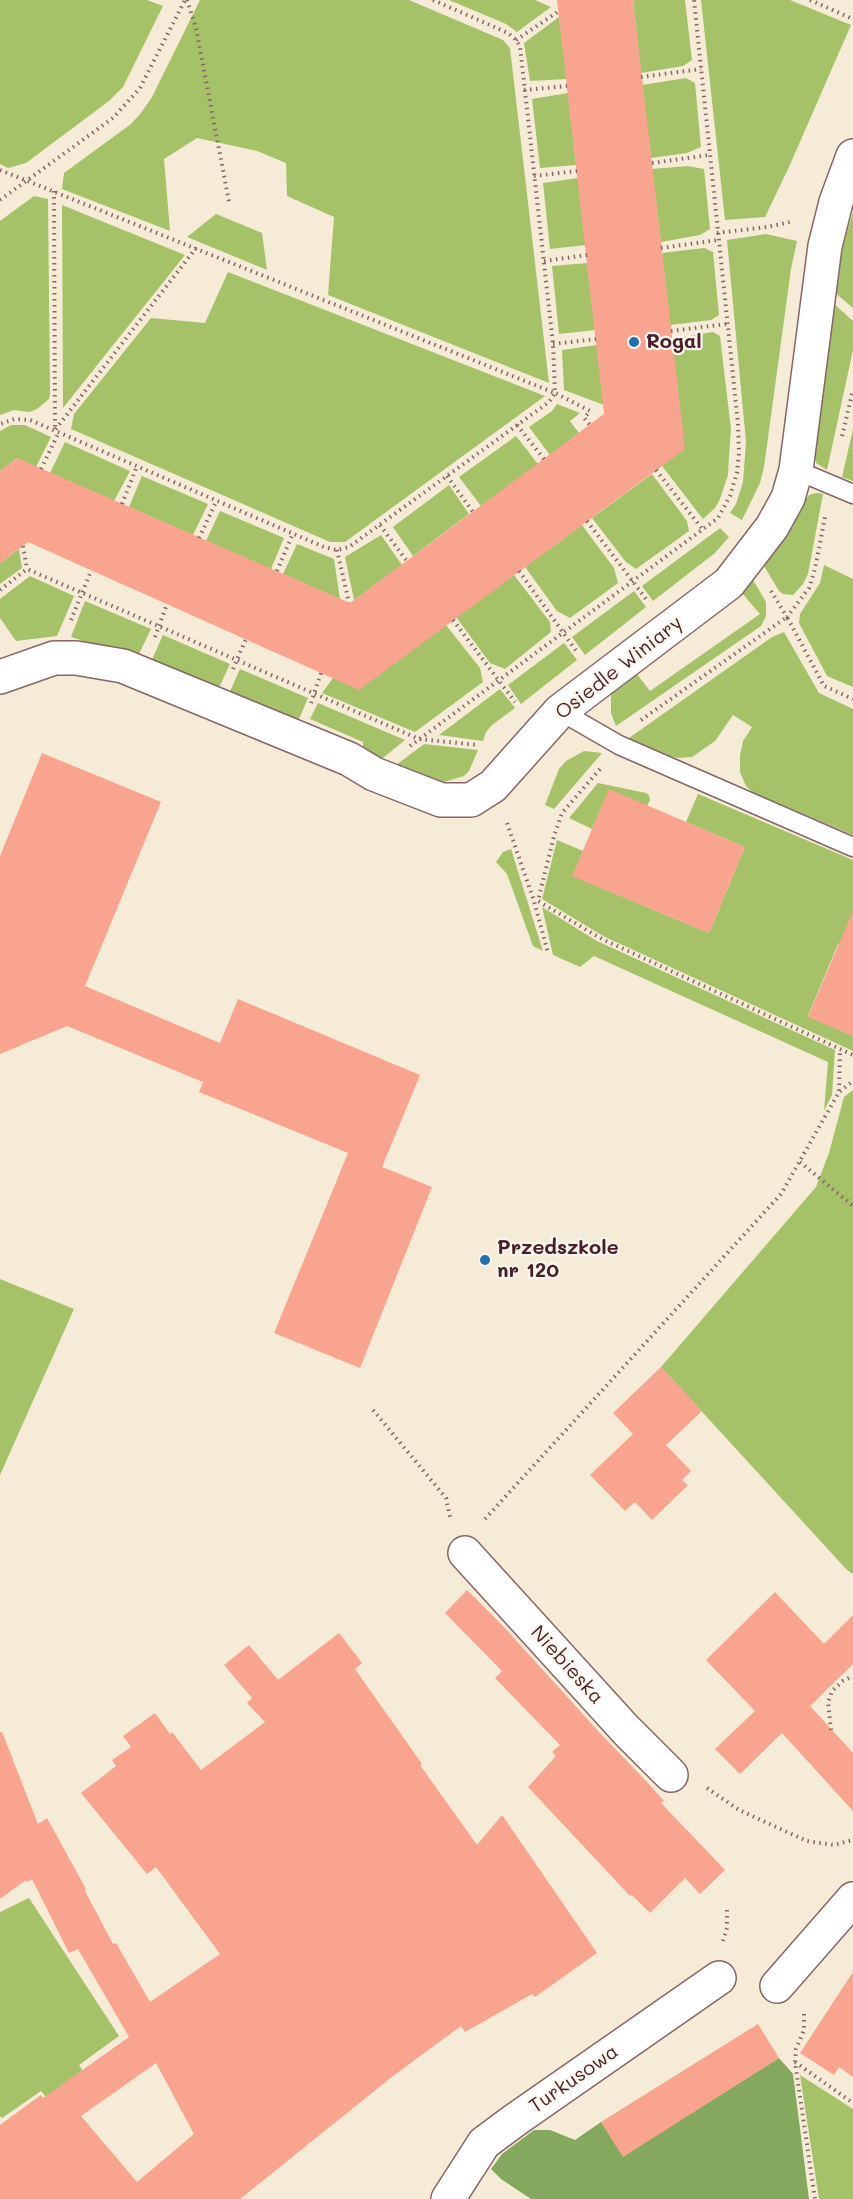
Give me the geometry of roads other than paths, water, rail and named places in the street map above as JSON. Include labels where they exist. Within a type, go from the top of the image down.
[{"type":"street","name":"Osiedle Winiary","points":[[0,677],[54,658],[75,658],[123,666],[349,759],[374,774],[441,800],[471,800],[503,775],[560,711],[729,583],[772,527],[788,498],[796,470],[825,246],[836,202],[853,156]]},
{"type":"street","name":"Niebieska","points":[[465,1553],[626,1730],[671,1774]]},
{"type":"street","points":[[777,1986],[853,1899]]},
{"type":"street","name":"Turkusowa","points":[[448,2199],[484,2143],[719,1978]]},
{"type":"lane","points":[[796,470],[853,494]]},
{"type":"lane","points":[[560,711],[619,745],[853,847]]},
{"type":"place","name":"Rogal","points":[[634,342]]},
{"type":"place","name":"Przedszkole nr 120","points":[[485,1260]]}]
